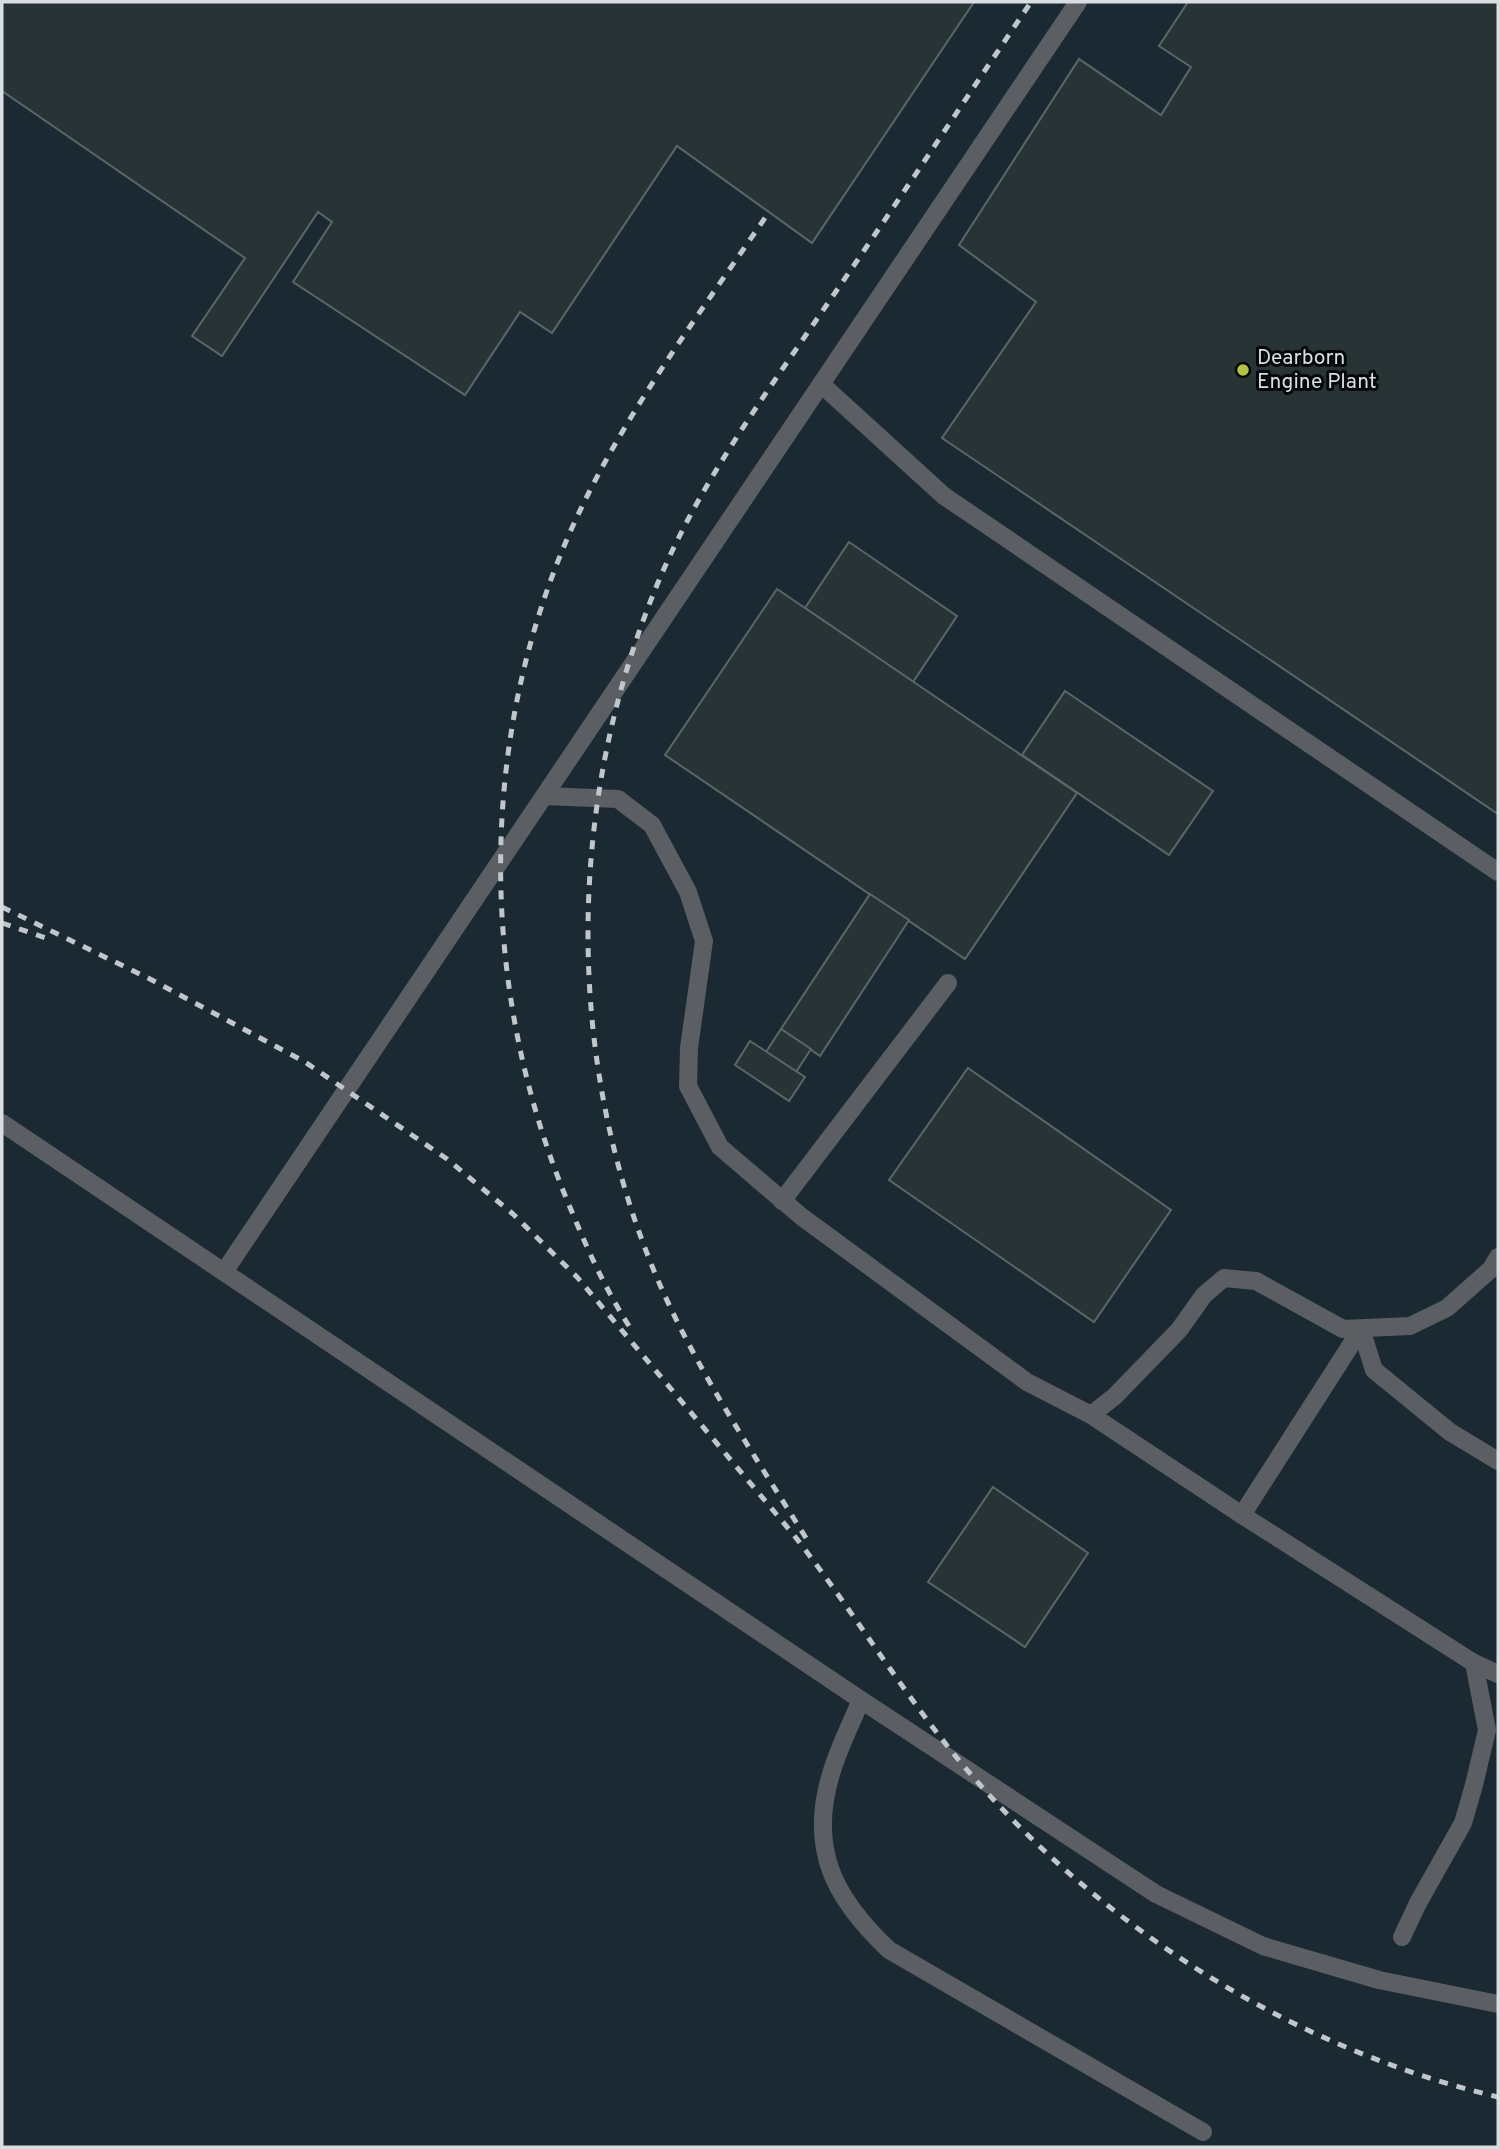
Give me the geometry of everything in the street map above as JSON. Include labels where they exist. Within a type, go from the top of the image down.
[{"type":"lane","points":[[224,1272],[1078,2]]},
{"type":"lane","points":[[821,384],[944,496],[1498,872]]},
{"type":"lane","points":[[544,796],[618,799],[652,825],[688,892],[704,941],[689,1048],[688,1086],[720,1146],[782,1201],[1027,1382],[1091,1415],[1242,1515],[1474,1662],[1498,1674]]},
{"type":"lane","points":[[782,1201],[948,983]]},
{"type":"lane","points":[[2,1123],[861,1700],[1156,1894],[1263,1946],[1379,1980],[1498,2004]]},
{"type":"lane","points":[[1091,1415],[1115,1396],[1180,1330],[1204,1295],[1224,1278],[1256,1281],[1343,1329],[1361,1329],[1410,1326],[1447,1308],[1496,1267]]},
{"type":"lane","points":[[1361,1329],[1374,1370],[1450,1432],[1498,1461]]},
{"type":"lane","points":[[1242,1515],[1361,1329]]},
{"type":"lane","points":[[1402,1937],[1463,1823],[1474,1785],[1487,1730],[1474,1662]]},
{"type":"lane","points":[[861,1700],[831,1774],[821,1822],[826,1860],[843,1899],[863,1925],[890,1950],[1203,2132]]},
{"type":"shaded area","points":[[2,2],[1498,2],[1498,2147],[2,2147]]},
{"type":"building","points":[[2,2],[974,2],[812,243],[677,146],[552,333],[520,312],[465,395],[293,282],[332,222],[318,212],[222,356],[192,336],[245,258],[2,91]]},
{"type":"building","name":"Dearborn Engine Plant","points":[[1188,2],[1498,2],[1498,814],[942,438],[1036,302],[959,245],[1079,59],[1161,115],[1191,67],[1159,46]]},
{"type":"building","points":[[849,542],[957,616],[913,682],[805,608]]},
{"type":"building","points":[[777,589],[1077,793],[965,959],[665,755]]},
{"type":"building","points":[[1065,691],[1213,791],[1169,855],[1022,755]]},
{"type":"building","points":[[870,894],[909,920],[820,1056],[781,1029]]},
{"type":"building","points":[[781,1029],[811,1049],[796,1072],[766,1052]]},
{"type":"building","points":[[750,1041],[805,1077],[789,1101],[735,1065]]},
{"type":"building","points":[[968,1068],[1171,1210],[1094,1322],[889,1180]]},
{"type":"building","points":[[993,1487],[1088,1553],[1025,1647],[928,1582]]},
{"type":"railway","points":[[806,1538],[689,1345],[657,1278],[627,1194],[605,1108],[592,1020],[588,932],[592,843],[606,755],[627,669],[657,585],[693,510],[759,403],[1031,2]]},
{"type":"railway","points":[[629,1326],[598,1270],[572,1212],[541,1130],[519,1045],[506,958],[501,871],[505,784],[518,697],[540,612],[571,530],[591,488],[638,406],[769,212]]},
{"type":"railway","points":[[2,907],[150,979],[305,1062],[447,1159],[513,1214],[577,1277],[793,1534],[918,1708],[962,1764],[1016,1823],[1074,1878],[1137,1928],[1204,1973],[1274,2013],[1346,2047],[1421,2075],[1498,2097]]},
{"type":"railway","points":[[2,923],[46,938]]},
{"type":"place","name":"Dearborn Engine Plant","points":[[1243,370]]}]
